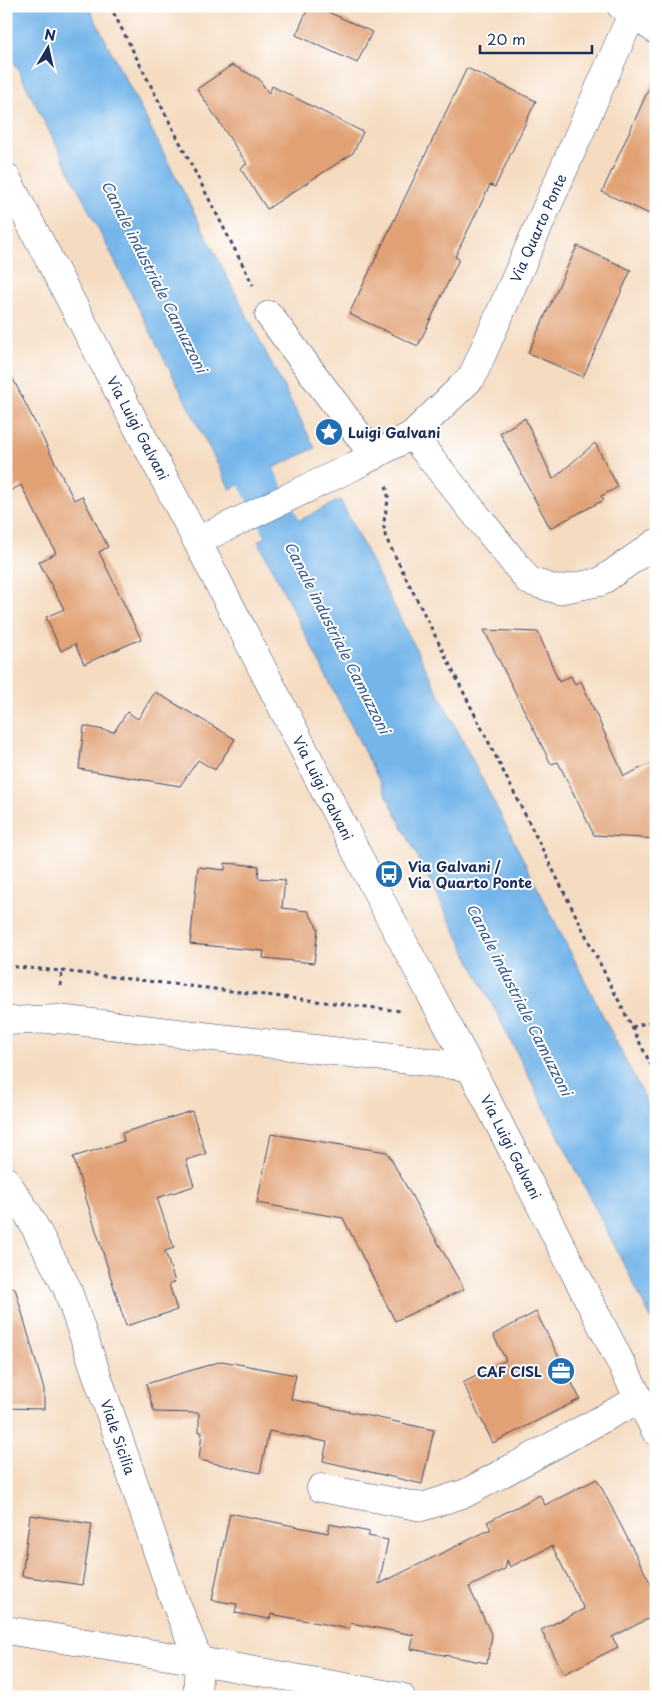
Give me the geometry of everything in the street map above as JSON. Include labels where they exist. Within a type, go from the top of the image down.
[{"type":"street","points":[[626,10],[656,30]]},
{"type":"street","name":"Via Quarto Ponte","points":[[197,541],[224,530],[364,461],[412,434],[472,377],[626,10]]},
{"type":"street","name":"Via Luigi Galvani","points":[[6,177],[197,541],[387,912],[470,1067],[656,1432]]},
{"type":"street","points":[[268,315],[364,461]]},
{"type":"street","points":[[412,434],[529,580],[558,590],[600,582],[656,543]]},
{"type":"street","points":[[6,1021],[58,1019],[470,1067]]},
{"type":"street","name":"Viale Sicilia","points":[[6,1181],[18,1212],[66,1288],[168,1581],[199,1660]]},
{"type":"street","points":[[321,1488],[422,1507],[466,1494],[639,1399]]},
{"type":"street","points":[[6,1630],[199,1660],[401,1697]]},
{"type":"street","points":[[197,1697],[199,1660]]},
{"type":"path","points":[[110,6],[268,315]]},
{"type":"path","points":[[364,461],[389,495],[382,525],[386,538],[656,1075]]},
{"type":"path","points":[[6,966],[62,970],[407,1012]]},
{"type":"path","points":[[632,1027],[656,1020]]},
{"type":"water","points":[[6,6],[88,6],[315,448],[230,489],[6,46]]},
{"type":"water","points":[[340,500],[656,1120],[656,1328],[258,541]]},
{"type":"building","points":[[309,6],[315,6],[372,32],[357,63],[296,35]]},
{"type":"building","points":[[232,65],[259,79],[269,94],[272,86],[363,132],[353,153],[267,209],[240,168],[247,164],[197,89]]},
{"type":"building","points":[[467,68],[536,101],[495,187],[490,185],[455,257],[459,259],[418,346],[349,314]]},
{"type":"building","points":[[656,73],[656,217],[602,192]]},
{"type":"building","points":[[577,246],[631,270],[583,377],[528,353]]},
{"type":"building","points":[[6,365],[74,500],[82,496],[108,547],[99,552],[141,639],[84,664],[75,644],[61,651],[46,617],[64,609],[39,562],[56,553],[21,485],[6,493]]},
{"type":"building","points":[[525,418],[553,479],[595,443],[618,487],[601,496],[604,500],[550,528],[500,433]]},
{"type":"building","points":[[484,630],[538,632],[559,682],[571,676],[575,684],[581,681],[624,776],[656,761],[656,839],[594,835],[558,762],[551,764]]},
{"type":"building","points":[[155,692],[235,739],[215,770],[198,760],[180,786],[79,769],[84,726],[114,732],[127,712],[138,719]]},
{"type":"building","points":[[225,863],[259,866],[258,878],[285,880],[282,908],[308,911],[318,929],[314,963],[263,958],[264,951],[190,944],[198,867],[225,870]]},
{"type":"building","points":[[192,1111],[206,1154],[186,1160],[194,1186],[157,1198],[174,1248],[165,1251],[175,1282],[169,1284],[177,1310],[126,1326],[73,1157],[124,1141],[122,1133]]},
{"type":"building","points":[[271,1134],[387,1152],[464,1289],[395,1321],[343,1218],[257,1203]]},
{"type":"building","points":[[15,1288],[44,1390],[44,1409],[6,1408],[6,1289]]},
{"type":"building","points":[[536,1312],[580,1399],[493,1443],[463,1383],[506,1360],[493,1335]]},
{"type":"building","points":[[222,1361],[296,1375],[291,1399],[434,1430],[422,1484],[323,1461],[327,1442],[269,1431],[260,1473],[199,1460],[202,1432],[199,1432],[199,1413],[154,1412],[146,1384]]},
{"type":"building","points":[[597,1479],[656,1594],[656,1615],[612,1637],[618,1647],[564,1674],[541,1630],[584,1609],[552,1546],[510,1567],[507,1560],[505,1569],[469,1587],[492,1636],[487,1663],[411,1649],[414,1635],[351,1623],[349,1629],[271,1614],[270,1619],[235,1613],[237,1604],[212,1600],[230,1513],[328,1533],[330,1524],[370,1532],[368,1536],[388,1540],[379,1584],[491,1529],[487,1522],[540,1495],[545,1505]]},
{"type":"building","points":[[30,1515],[92,1524],[82,1585],[22,1576]]},
{"type":"waterway","name":"Canale industriale Camuzzoni","points":[[232,429],[306,575]]},
{"type":"place","name":"Luigi Galvani","points":[[329,432]]},
{"type":"place","name":"Via Galvani / Via Quarto Ponte","points":[[389,874]]},
{"type":"place","name":"CAF CISL","points":[[561,1371]]}]
